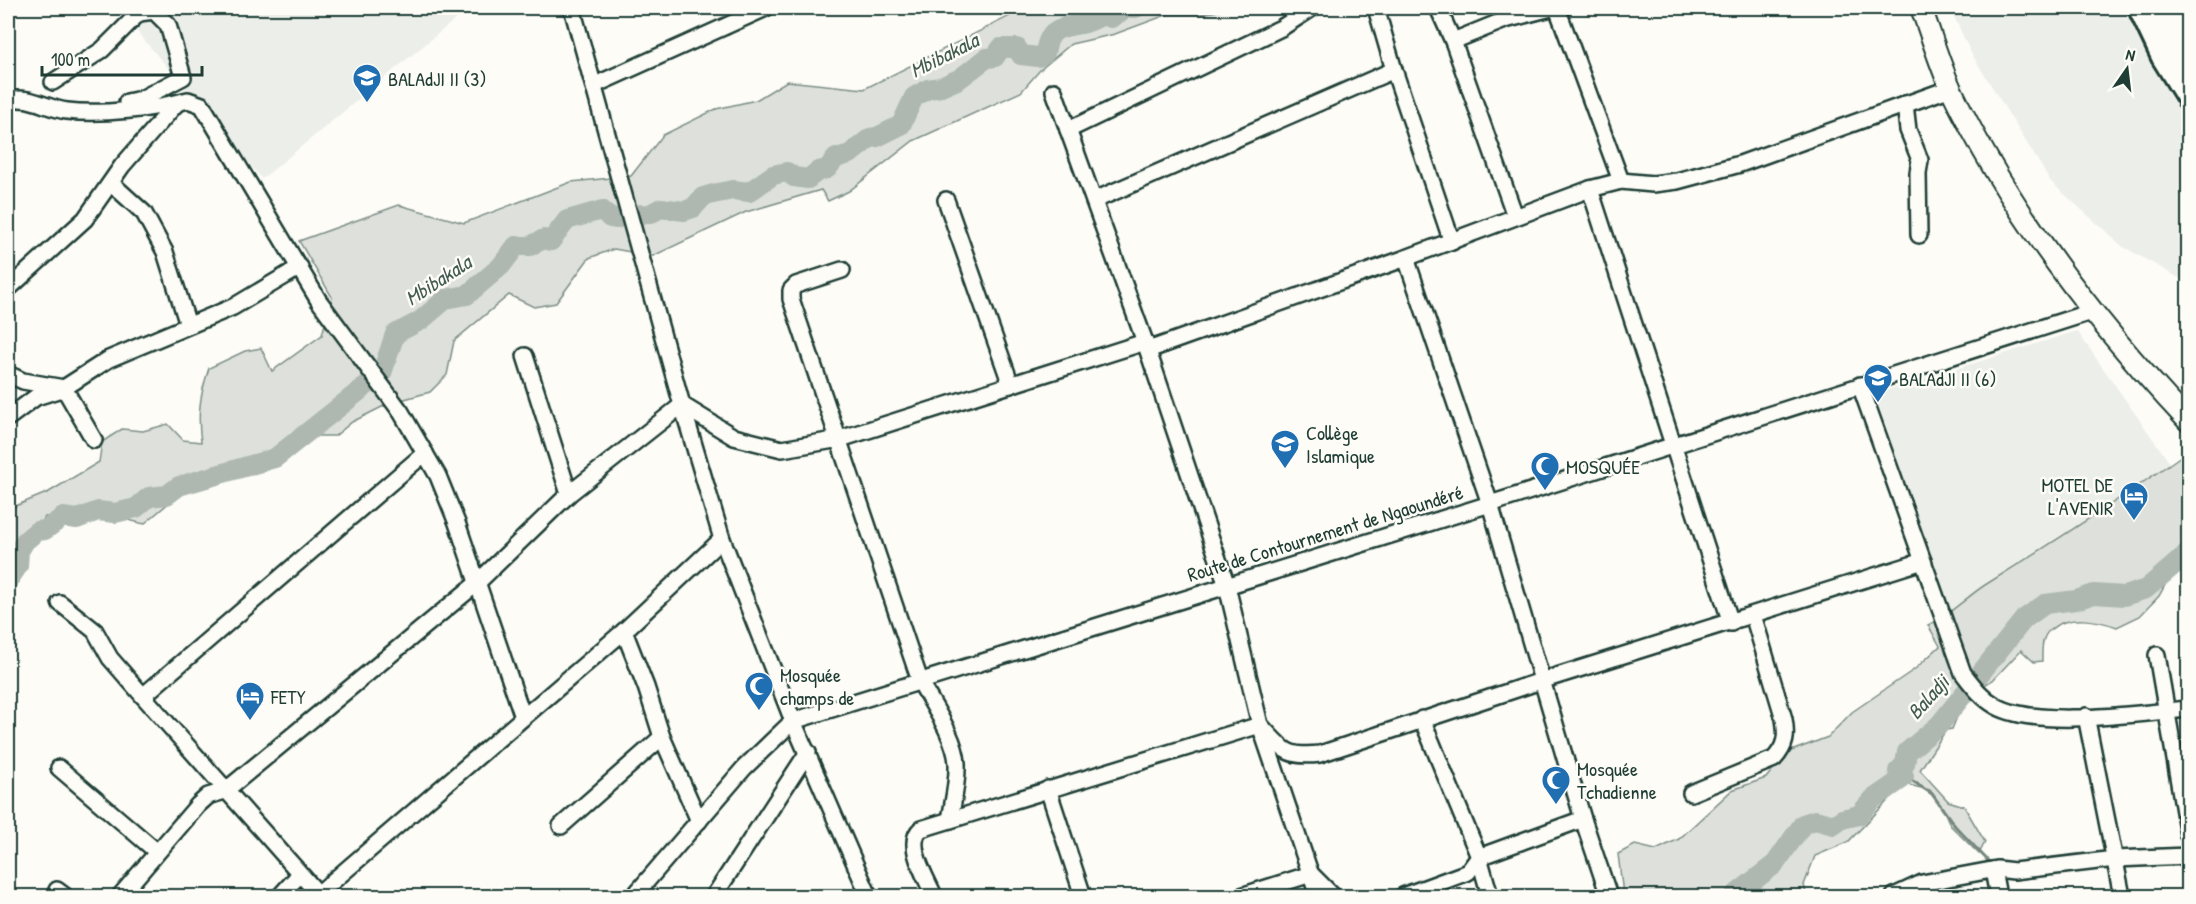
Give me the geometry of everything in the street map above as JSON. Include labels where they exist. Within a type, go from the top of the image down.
[{"type":"main road","points":[[1921,8],[1951,88],[2003,183],[2048,251],[2138,368],[2188,421]]},
{"type":"street","points":[[572,8],[682,405],[722,539],[793,721],[868,897]]},
{"type":"street","points":[[595,85],[766,8]]},
{"type":"street","points":[[1068,130],[1281,28],[1312,8]]},
{"type":"street","points":[[1376,8],[1394,70],[1452,242]]},
{"type":"street","points":[[1438,8],[1454,41],[1515,216]]},
{"type":"street","points":[[1454,41],[1504,14],[1551,8]]},
{"type":"street","points":[[1557,8],[1621,181]]},
{"type":"street","points":[[53,82],[102,50],[139,13],[154,11],[161,15],[168,25],[183,76],[141,99],[98,113]]},
{"type":"street","points":[[1095,200],[1394,70]]},
{"type":"street","points":[[682,405],[734,437],[761,446],[782,449],[840,439],[1011,385],[1146,346],[1452,242],[1590,189],[1621,181],[1653,183],[1677,180],[1740,164],[1951,88]]},
{"type":"street","points":[[1054,91],[1095,200],[1227,586],[1260,725],[1318,897]]},
{"type":"street","points":[[8,100],[19,98],[42,102],[64,110],[98,113],[176,104],[188,100],[201,105],[319,301],[401,412],[438,476],[457,523],[523,717]]},
{"type":"street","points":[[8,289],[85,219],[122,166],[176,104]]},
{"type":"street","points":[[1905,104],[1908,130],[1920,160],[1918,173],[1919,235]]},
{"type":"street","points":[[111,183],[144,213],[165,252],[188,326]]},
{"type":"street","points":[[1590,189],[1731,623]]},
{"type":"street","points":[[946,200],[1011,385]]},
{"type":"street","points":[[1406,258],[1490,504],[1544,680],[1583,819],[1610,897]]},
{"type":"street","points":[[8,418],[36,397],[64,388],[109,359],[233,307],[300,267]]},
{"type":"street","points":[[842,270],[790,290],[791,299],[920,681],[949,739],[957,761],[957,783],[950,820]]},
{"type":"street","name":"Route de Contournement de Ngaoundéré","points":[[634,897],[744,768],[793,721],[1490,504],[2094,310]]},
{"type":"street","points":[[525,356],[569,494]]},
{"type":"street","points":[[8,374],[23,381],[64,388]]},
{"type":"street","points":[[1860,385],[1963,673],[1971,683],[1997,706],[2022,715],[2086,716],[2188,709]]},
{"type":"street","points":[[64,388],[94,440]]},
{"type":"street","points":[[120,897],[156,851],[203,800],[225,791],[476,584],[569,494],[682,405]]},
{"type":"street","points":[[143,696],[425,453]]},
{"type":"street","points":[[60,603],[95,631],[110,658],[319,895],[624,631],[722,539]]},
{"type":"street","points":[[1260,725],[1283,750],[1298,757],[1320,754],[1422,719],[1923,561]]},
{"type":"street","points":[[1691,793],[1774,759],[1783,749],[1787,735],[1784,719],[1753,615]]},
{"type":"street","points":[[624,631],[646,687],[662,737],[699,821]]},
{"type":"street","points":[[2157,655],[2188,835]]},
{"type":"street","points":[[2086,716],[2122,897]]},
{"type":"street","points":[[1422,719],[1479,857],[1490,897]]},
{"type":"street","points":[[934,897],[913,844],[915,834],[921,829],[1260,725]]},
{"type":"street","points":[[561,826],[662,737]]},
{"type":"street","points":[[714,897],[808,752]]},
{"type":"street","points":[[59,768],[156,851]]},
{"type":"street","points":[[1048,789],[1083,897]]},
{"type":"street","points":[[1402,897],[1468,872],[1479,857],[1583,819]]},
{"type":"street","points":[[1894,897],[1922,883],[1995,870],[2014,871],[2115,859],[2188,856]]},
{"type":"street","points":[[1995,870],[1998,897]]},
{"type":"street","points":[[1241,897],[1311,874]]},
{"type":"street","points":[[1311,874],[1334,897]]},
{"type":"street","points":[[280,897],[299,875]]},
{"type":"shaded area","points":[[117,8],[469,8],[262,179]]},
{"type":"shaded area","name":"Mbibakala","points":[[1026,8],[1234,8],[1202,14],[1169,14],[1115,34],[1071,44],[1040,70],[1021,92],[913,141],[849,191],[828,201],[821,190],[746,212],[653,256],[614,249],[589,258],[556,303],[534,307],[509,295],[454,341],[447,375],[430,392],[390,403],[352,422],[335,436],[302,436],[276,464],[184,490],[144,524],[101,513],[45,517],[21,557],[8,588],[8,509],[49,492],[99,462],[102,442],[122,429],[143,431],[168,424],[183,440],[201,442],[200,405],[209,368],[245,351],[261,348],[272,371],[322,335],[332,297],[299,241],[399,205],[464,223],[571,182],[631,176],[663,135],[716,109],[756,100],[787,81],[864,89]]},
{"type":"shaded area","points":[[1950,8],[2126,8],[2152,63],[2188,121],[2188,283],[2122,246],[2051,182],[1971,53]]},
{"type":"shaded area","points":[[2077,331],[2174,469],[1952,616],[1875,394]]},
{"type":"shaded area","name":"Baladji","points":[[2188,451],[2188,543],[2159,596],[2140,616],[2117,627],[2083,620],[2057,625],[2045,636],[2042,661],[2034,662],[2021,650],[1993,680],[1972,692],[1961,707],[1952,729],[1946,730],[1920,770],[1948,801],[1964,806],[1985,842],[1979,854],[1950,825],[1943,808],[1930,790],[1904,784],[1848,842],[1815,856],[1804,885],[1807,896],[1620,896],[1623,894],[1618,854],[1635,845],[1656,850],[1679,839],[1732,790],[1766,778],[1786,753],[1828,737],[1852,712],[1915,669],[1940,646],[1928,625]]},
{"type":"waterway","name":"Mbibakala","points":[[8,581],[18,566],[19,551],[25,541],[37,531],[45,530],[63,517],[77,519],[98,511],[115,513],[136,508],[149,497],[167,495],[179,486],[275,458],[382,373],[395,334],[420,321],[446,299],[467,295],[501,266],[516,246],[530,246],[544,239],[551,241],[567,220],[602,210],[610,218],[616,219],[624,215],[650,214],[661,208],[684,211],[693,208],[703,197],[713,194],[733,190],[749,192],[773,175],[787,172],[794,177],[808,179],[818,171],[827,169],[836,158],[850,154],[870,138],[901,125],[914,97],[928,89],[941,87],[959,79],[987,58],[995,57],[1001,48],[1017,48],[1021,55],[1038,57],[1045,53],[1052,34],[1061,28],[1087,23],[1104,15],[1111,18],[1127,8],[1136,8]]},
{"type":"waterway","name":"Baladji","points":[[1734,896],[1775,864],[1803,824],[1815,820],[1834,825],[1842,819],[1859,815],[1873,799],[1902,779],[1904,776],[1898,771],[1905,764],[1907,752],[1939,725],[2024,619],[2045,604],[2076,600],[2094,594],[2124,596],[2146,589],[2188,553]]},
{"type":"waterway","points":[[1898,771],[1932,794],[1955,826],[1993,866]]},
{"type":"railway","points":[[2126,8],[2152,63],[2188,121]]},
{"type":"place","name":"BALAdJI II (3)","points":[[367,104]]},
{"type":"place","name":"BALAdJI II (6)","points":[[1878,404]]},
{"type":"place","name":"Collège Islamique","points":[[1285,470]]},
{"type":"place","name":"MOSQUÉE","points":[[1545,492]]},
{"type":"place","name":"MOTEL DE L'AVENIR","points":[[2134,522]]},
{"type":"place","name":"Mosquée champs de","points":[[759,712]]},
{"type":"place","name":"FETY","points":[[250,722]]},
{"type":"place","name":"Mosquée Tchadienne","points":[[1556,806]]}]
